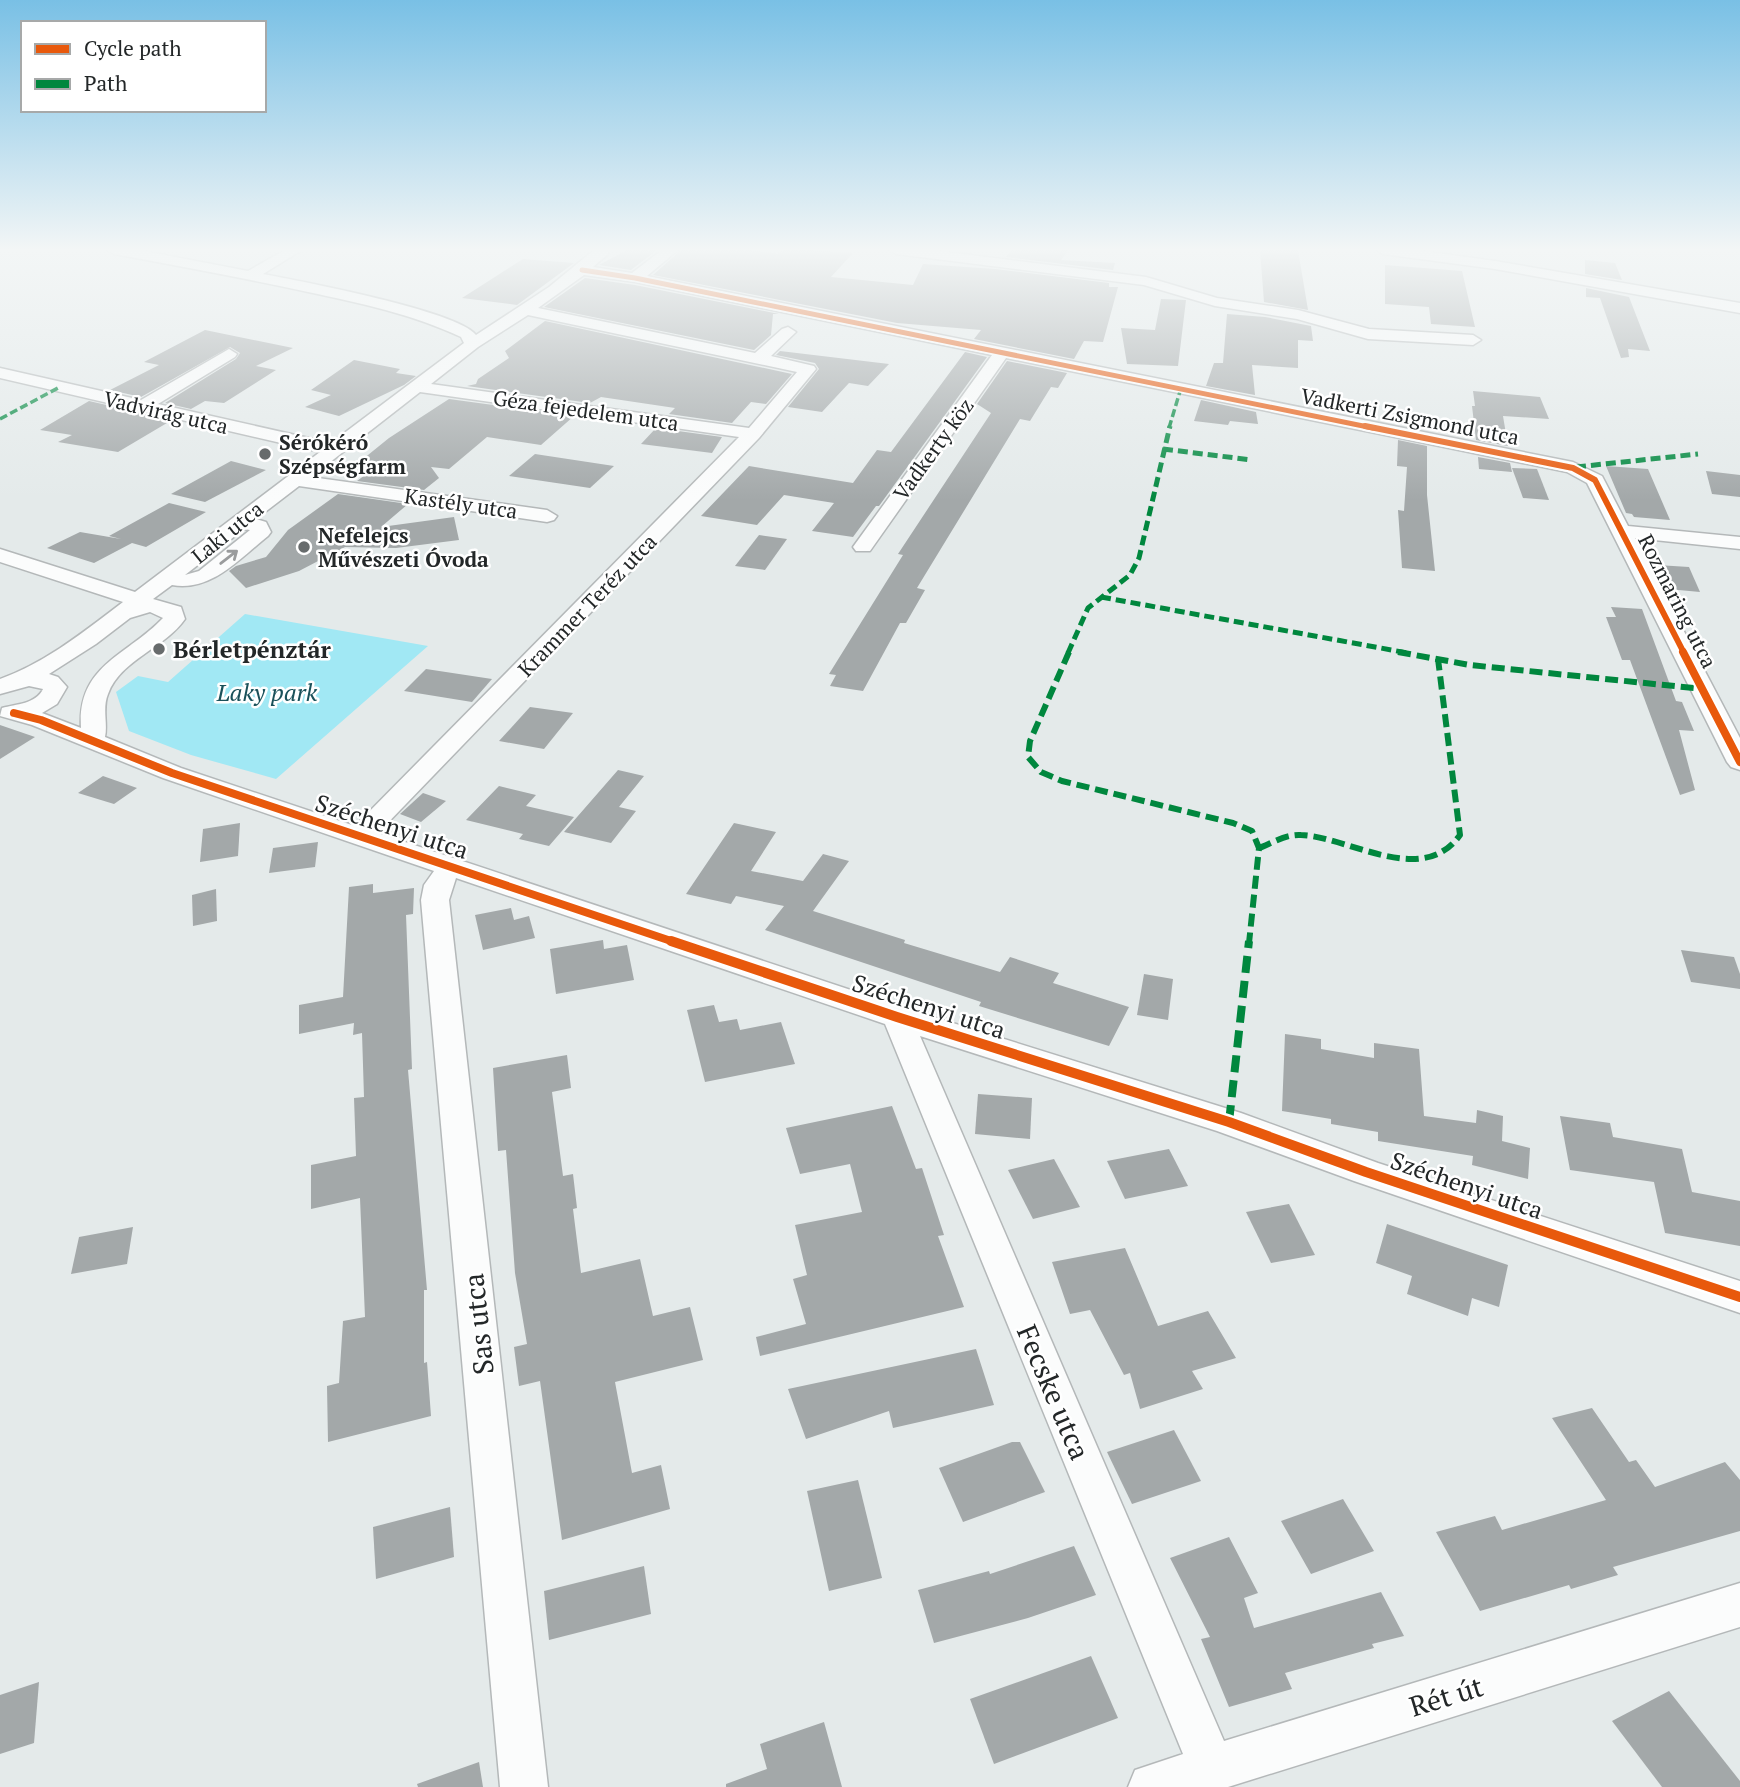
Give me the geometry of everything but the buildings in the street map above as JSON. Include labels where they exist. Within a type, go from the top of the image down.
[{"type":"street","points":[[467,333],[472,344]]},
{"type":"street","name":"Laki utca","points":[[9,684],[88,639],[168,578],[186,581],[206,575],[261,532],[259,526],[239,522],[489,333]]},
{"type":"street","points":[[635,333],[757,360],[786,333]]},
{"type":"street","name":"Vadkerti Zsigmond utca","points":[[910,333],[1573,468]]},
{"type":"street","points":[[1366,333],[1473,340]]},
{"type":"street","name":"Vadkerty köz","points":[[863,547],[1002,352]]},
{"type":"street","points":[[141,407],[229,354]]},
{"type":"street","name":"Krammer Teréz utca","points":[[360,836],[753,434],[808,369],[757,360]]},
{"type":"street","name":"Vadvirág utca","points":[[0,373],[333,449]]},
{"type":"street","name":"Géza fejedelem utca","points":[[419,387],[753,434]]},
{"type":"street","name":"Rozmaring utca","points":[[1573,468],[1594,480],[1623,531],[1740,762]]},
{"type":"street","name":"Kastély utca","points":[[293,480],[547,516]]},
{"type":"street","points":[[1623,531],[1740,543]]},
{"type":"street","points":[[0,555],[138,600]]},
{"type":"street","points":[[101,742],[93,705],[96,691],[111,673],[171,624],[174,615],[169,609],[150,605],[117,616]]},
{"type":"street","name":"Laki utca","points":[[55,690],[88,639]]},
{"type":"street","points":[[9,684],[43,679],[55,690],[96,691]]},
{"type":"street","points":[[7,713],[34,708],[55,690]]},
{"type":"street","name":"Széchenyi utca","points":[[55,690],[69,714],[101,742]]},
{"type":"street","name":"Széchenyi utca","points":[[7,713],[41,720],[101,742],[172,773],[897,1017],[1229,1122],[1366,1172],[1740,1297]]},
{"type":"street","name":"Sas utca","points":[[451,865],[439,885],[435,900],[524,1787]]},
{"type":"street","name":"Fecske utca","points":[[897,1017],[1212,1768]]},
{"type":"street","name":"Rét út","points":[[1152,1787],[1740,1605]]},
{"type":"green space","name":"Laky park","points":[[245,614],[428,646],[276,779],[191,755],[129,731],[116,692],[138,676],[168,682]]},
{"type":"marked path","points":[[0,419],[58,388]]},
{"type":"marked path","points":[[1181,388],[1163,449],[1139,558],[1130,575],[1088,608],[1030,741],[1028,757],[1041,772],[1062,781],[1233,823],[1252,831],[1259,848],[1229,1122]]},
{"type":"marked path","points":[[1163,449],[1252,460]]},
{"type":"marked path","points":[[1576,467],[1698,454]]},
{"type":"marked path","points":[[1101,597],[1470,665],[1703,689]]},
{"type":"marked path","points":[[1259,848],[1291,835],[1304,835],[1368,851],[1418,859],[1430,858],[1447,850],[1454,843],[1460,835],[1438,659]]},
{"type":"cycle path","points":[[908,333],[1573,468],[1595,480],[1740,762]]},
{"type":"cycle path","points":[[14,713],[41,720],[172,773],[897,1017],[1229,1122],[1366,1172],[1740,1297]]},
{"type":"place","name":"Sérókéró Szépségfarm","points":[[265,454]]},
{"type":"place","name":"Nefelejcs Művészeti Óvoda","points":[[304,547]]},
{"type":"place","name":"Bérletpénztár","points":[[159,649]]}]
